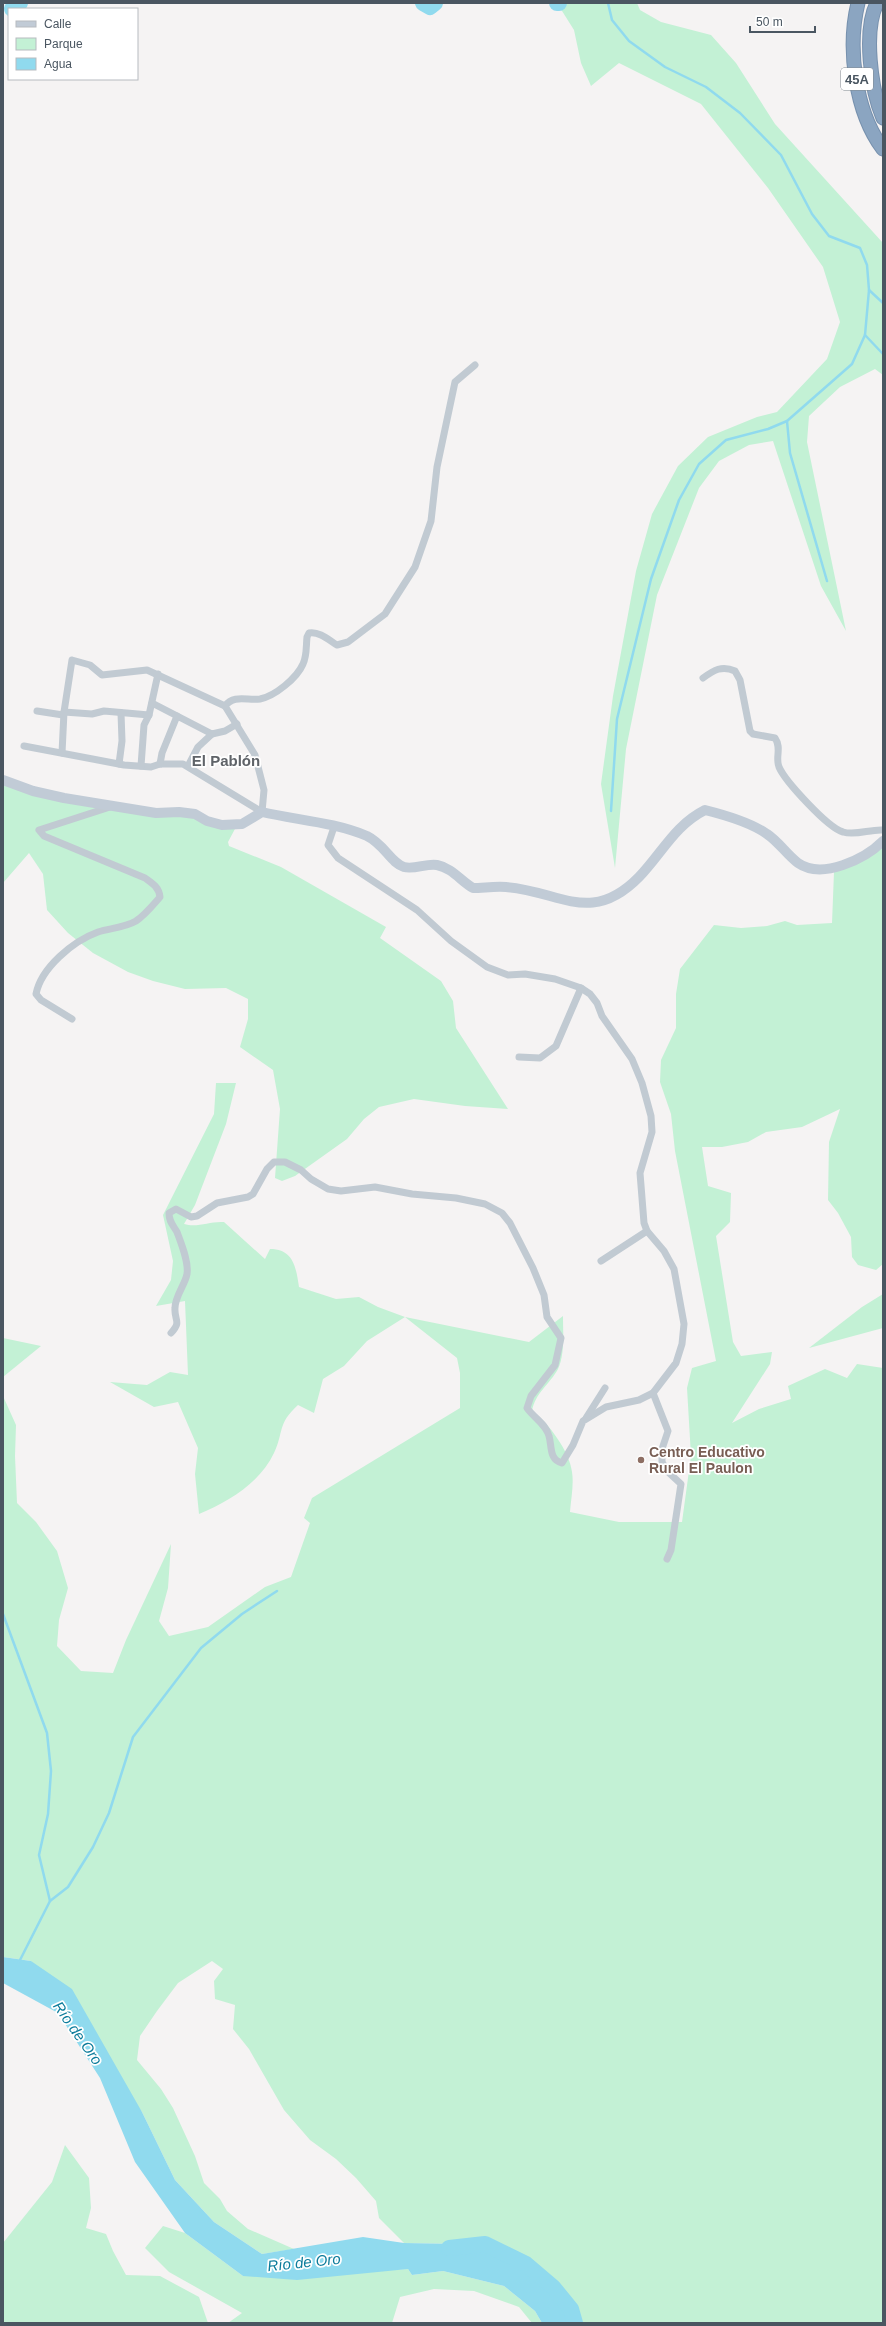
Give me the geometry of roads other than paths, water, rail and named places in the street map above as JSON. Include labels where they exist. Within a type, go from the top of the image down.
[{"type":"highway","name":"45A","points":[[858,3],[854,20],[854,43],[859,94],[868,127],[883,149]]},
{"type":"highway","name":"45A","points":[[877,3],[872,21],[869,42],[872,73],[883,118]]},
{"type":"street","points":[[225,706],[233,699],[260,699],[275,692],[288,682],[302,665],[309,633],[314,632],[320,634],[337,645],[348,642],[385,614],[415,566],[431,521],[437,467],[455,382],[475,365]]},
{"type":"street","points":[[62,753],[64,713],[72,660],[90,665],[102,676],[142,669],[158,674],[225,706],[255,755],[264,790],[262,812]]},
{"type":"street","points":[[703,678],[713,671],[721,668],[735,671],[740,680],[750,730],[753,734],[775,738],[779,744],[778,765],[784,777],[821,817],[842,832],[883,830]]},
{"type":"street","points":[[141,766],[144,725],[149,715],[158,674]]},
{"type":"street","points":[[152,703],[212,734]]},
{"type":"street","points":[[37,711],[52,715],[64,713],[87,714],[104,711],[149,715]]},
{"type":"street","points":[[119,764],[122,741],[121,712]]},
{"type":"street","points":[[160,764],[162,753],[178,716]]},
{"type":"street","points":[[188,766],[198,747],[212,734],[225,731],[237,724]]},
{"type":"street","points":[[24,746],[119,764],[151,767],[160,764],[188,766],[262,812],[354,831],[380,843],[395,863],[404,867],[436,865],[450,870],[472,888],[506,886],[568,901],[600,901],[614,898],[624,891],[664,848],[677,829],[689,818],[704,810],[723,815],[767,833],[797,863],[811,870],[853,862],[873,851],[883,841]]},
{"type":"street","points":[[3,780],[33,791],[112,806],[156,813],[179,812],[195,814],[222,825],[242,824],[262,812]]},
{"type":"street","points":[[72,1019],[41,1000],[36,994],[44,976],[60,957],[79,942],[98,932],[123,927],[141,917],[160,897],[155,885],[145,878],[44,836],[39,830],[112,806]]},
{"type":"street","points":[[334,827],[328,845],[338,858],[417,910],[450,941],[487,967],[508,975],[525,974],[555,979],[581,988],[597,1003],[602,1016],[632,1059],[642,1084],[651,1116],[652,1132],[640,1173],[642,1211],[647,1231],[664,1251],[674,1269],[684,1324],[682,1344],[676,1363],[653,1393],[639,1400],[606,1406],[583,1421]]},
{"type":"street","points":[[519,1057],[540,1058],[556,1046],[581,988]]},
{"type":"street","points":[[171,1333],[177,1327],[178,1318],[175,1309],[187,1274],[182,1249],[176,1231],[169,1219],[169,1213],[176,1210],[191,1217],[197,1216],[217,1203],[248,1197],[253,1194],[267,1169],[274,1162],[285,1162],[301,1170],[311,1180],[328,1189],[341,1191],[375,1187],[412,1194],[474,1201],[502,1213],[510,1223],[544,1295],[547,1317],[561,1338],[555,1365],[531,1396],[527,1408],[541,1422],[549,1435],[552,1455],[558,1462],[562,1463],[566,1457],[583,1421],[605,1388]]},
{"type":"street","points":[[601,1261],[647,1231]]},
{"type":"street","points":[[653,1393],[668,1432],[662,1449],[662,1462],[667,1471],[681,1484],[672,1550],[667,1559]]},
{"type":"water","points":[[3,1957],[31,1961],[72,1989],[142,2112],[175,2180],[214,2222],[262,2254],[363,2237],[404,2243],[459,2244],[509,2253],[551,2291],[578,2323],[542,2323],[535,2311],[504,2286],[443,2271],[412,2275],[408,2269],[297,2280],[243,2276],[185,2233],[135,2162],[100,2078],[58,2013],[3,1983]]},
{"type":"waterway","points":[[13,8],[20,3]]},
{"type":"waterway","points":[[423,3],[430,7],[435,3]]},
{"type":"waterway","points":[[608,3],[612,20],[629,41],[665,67],[706,87],[740,113],[781,155],[812,214],[829,236],[860,248],[867,265],[869,290],[865,335],[852,364],[787,421],[768,429],[726,440],[699,464],[679,500],[651,579],[617,719],[611,811]]},
{"type":"waterway","points":[[869,290],[883,303]]},
{"type":"waterway","points":[[865,335],[883,354]]},
{"type":"waterway","points":[[787,421],[790,453],[827,581]]},
{"type":"waterway","points":[[50,1901],[68,1887],[93,1847],[109,1813],[133,1737],[201,1648],[242,1614],[277,1591]]},
{"type":"waterway","points":[[3,1614],[47,1733],[51,1771],[48,1814],[39,1855],[50,1901],[19,1962]]},
{"type":"waterway","name":"Río de Oro","points":[[449,2248],[485,2244],[526,2264],[553,2287],[571,2309],[575,2323]]},
{"type":"place","name":"Centro Educativo Rural El Paulon","points":[[641,1460]]},
{"type":"district","name":"El Pablón","points":[[226,760]]}]
